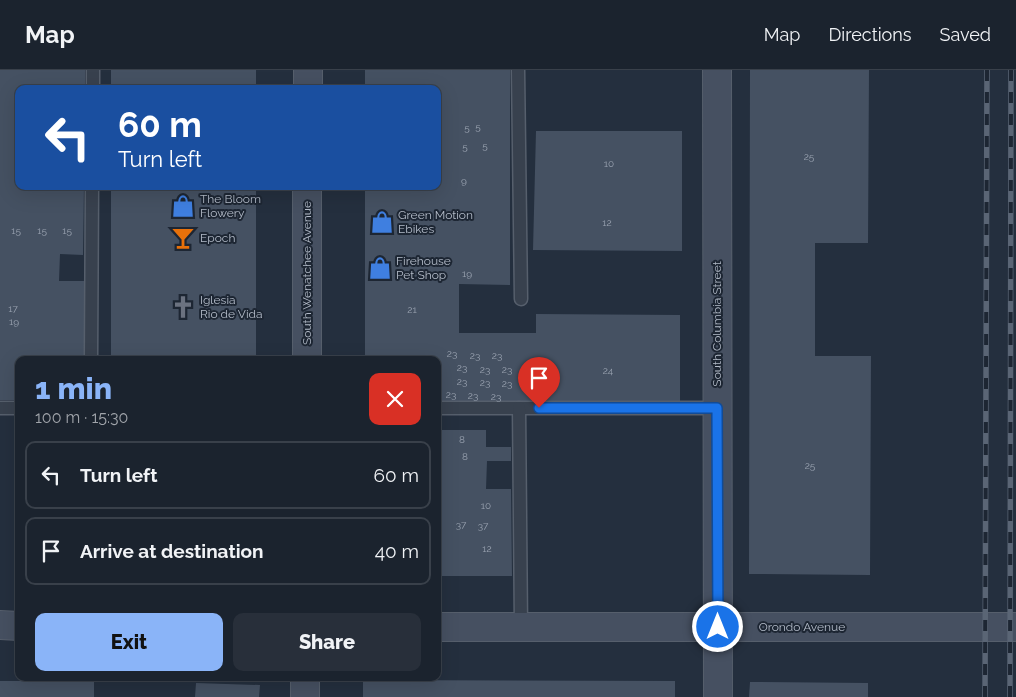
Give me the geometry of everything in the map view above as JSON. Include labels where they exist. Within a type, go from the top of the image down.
[{"type":"main road","points":[[308,70],[308,85]]},
{"type":"main road","name":"South Columbia Street","points":[[716,70],[718,697]]},
{"type":"main road","name":"South Wenatchee Avenue","points":[[307,356],[308,190]]},
{"type":"main road","points":[[0,626],[15,626]]},
{"type":"main road","name":"Orondo Avenue","points":[[441,627],[1016,627]]},
{"type":"main road","points":[[305,681],[305,697]]},
{"type":"lane","points":[[93,70],[93,85]]},
{"type":"lane","points":[[518,70],[521,299]]},
{"type":"lane","points":[[91,356],[92,190]]},
{"type":"lane","points":[[0,408],[15,408]]},
{"type":"lane","points":[[441,408],[717,408]]},
{"type":"lane","points":[[519,408],[522,627]]},
{"type":"building","points":[[0,70],[85,70],[85,85],[15,85],[15,190],[84,190],[83,255],[60,254],[59,281],[88,281],[87,356],[15,356],[15,400],[0,400]]},
{"type":"building","points":[[111,70],[256,70],[256,85],[111,85]]},
{"type":"building","points":[[365,70],[510,70],[510,285],[459,284],[459,333],[536,333],[536,314],[680,315],[680,407],[441,407],[441,356],[365,356],[365,190],[441,190],[441,85],[365,85]]},
{"type":"building","points":[[750,70],[869,70],[868,243],[815,243],[815,356],[871,356],[870,575],[749,574]]},
{"type":"building","points":[[536,131],[682,131],[682,251],[533,250]]},
{"type":"building","name":"Iglesia Rio de Vida","points":[[111,190],[256,190],[256,356],[111,356]]},
{"type":"building","points":[[441,430],[486,430],[486,447],[511,447],[511,461],[487,461],[486,489],[511,489],[512,576],[441,576]]},
{"type":"building","points":[[0,681],[94,681],[94,697],[0,697]]},
{"type":"building","points":[[363,681],[675,681],[675,697],[363,697]]},
{"type":"building","points":[[750,682],[868,683],[868,697],[749,697]]},
{"type":"building","points":[[196,683],[260,685],[259,697],[195,697]]},
{"type":"railway","points":[[985,697],[987,70]]},
{"type":"railway","points":[[1010,697],[1011,70]]},
{"type":"place","name":"The Bloom Flowery","points":[[183,206]]},
{"type":"place","name":"Green Motion Ebikes","points":[[382,222]]},
{"type":"place","name":"Epoch","points":[[183,238]]},
{"type":"place","name":"Firehouse Pet Shop","points":[[380,268]]},
{"type":"place","name":"Iglesia Rio de Vida","points":[[183,307]]},
{"type":"route","points":[[539,408],[717,408],[718,627]]}]
